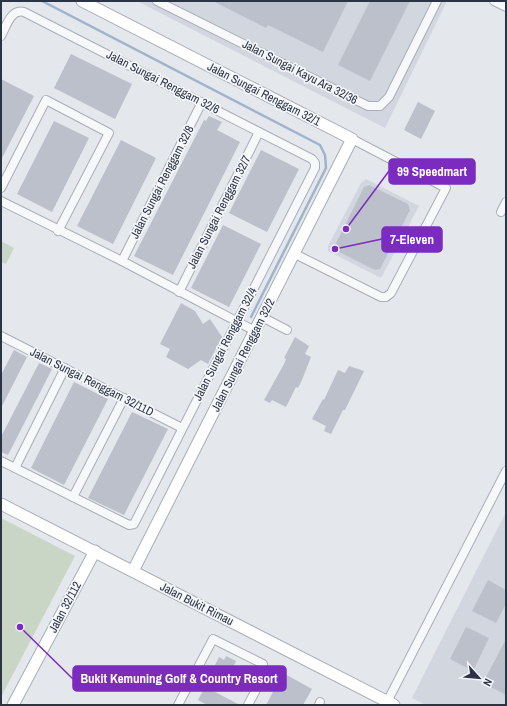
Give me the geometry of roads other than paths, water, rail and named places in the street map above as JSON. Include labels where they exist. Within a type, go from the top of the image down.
[{"type":"street","name":"Jalan Sungai Renggam 32/1","points":[[82,1],[446,188],[391,293],[386,297],[380,297],[295,254]]},
{"type":"street","name":"Jalan Sungai Kayu Ara 32/36","points":[[158,1],[368,106],[380,106],[389,97],[437,1]]},
{"type":"street","points":[[494,1],[506,7]]},
{"type":"street","name":"Jalan Sungai Renggam 32/6","points":[[1,36],[10,19],[16,12],[24,12],[312,159],[315,163]]},
{"type":"street","points":[[1,188],[46,100],[109,133],[58,231]]},
{"type":"street","name":"Jalan Sungai Renggam 32/8","points":[[122,261],[202,102]]},
{"type":"street","name":"Jalan Sungai Renggam 32/7","points":[[179,292],[259,132]]},
{"type":"street","name":"Jalan Sungai Renggam 32/2","points":[[133,571],[352,139]]},
{"type":"street","name":"Jalan Sungai Renggam 32/4","points":[[73,497],[129,525],[134,524],[315,168],[315,163]]},
{"type":"street","points":[[1,201],[58,231],[122,261],[255,331]]},
{"type":"street","points":[[500,212],[506,202]]},
{"type":"street","points":[[262,317],[287,330]]},
{"type":"street","name":"Jalan Sungai Renggam 32/11D","points":[[1,336],[182,428]]},
{"type":"street","points":[[15,468],[65,368]]},
{"type":"street","points":[[1,460],[73,497],[124,398]]},
{"type":"street","points":[[391,703],[506,471]]},
{"type":"street","name":"Jalan Bukit Rimau","points":[[1,504],[391,703]]},
{"type":"street","name":"Jalan 32/112","points":[[13,705],[95,551]]},
{"type":"street","points":[[178,705],[213,639],[263,664],[265,673],[248,705]]},
{"type":"waterway","points":[[42,1],[320,145],[325,155],[326,168],[251,317]]},
{"type":"place","name":"99 Speedmart","points":[[346,229]]},
{"type":"place","name":"7-Eleven","points":[[335,249]]},
{"type":"place","name":"Bukit Kemuning Golf & Country Resort","points":[[20,627]]}]
